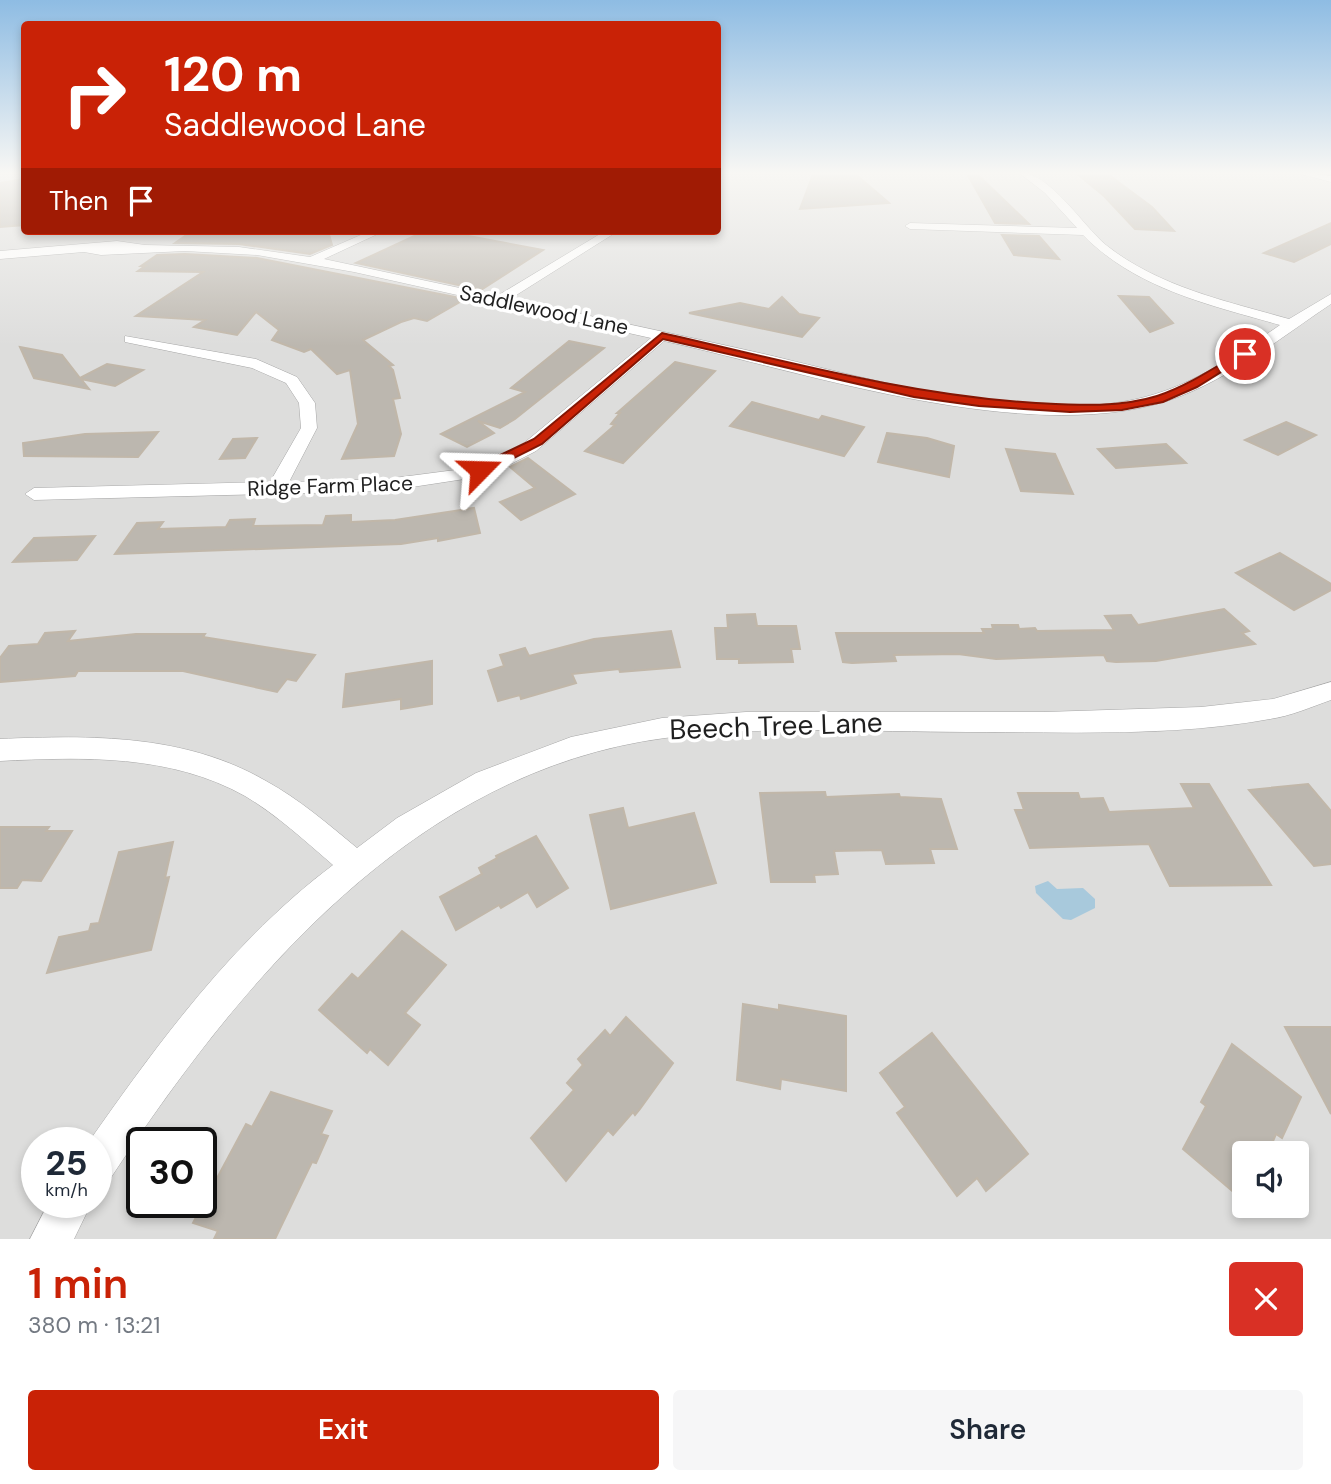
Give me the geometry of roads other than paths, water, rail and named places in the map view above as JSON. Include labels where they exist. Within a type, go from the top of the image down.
[{"type":"street","points":[[1007,230],[1087,233]]},
{"type":"street","points":[[1084,230],[1120,261],[1161,282],[1290,324]]},
{"type":"street","points":[[312,260],[370,235]]},
{"type":"street","points":[[499,300],[607,235]]},
{"type":"street","name":"Saddlewood Lane","points":[[0,255],[117,244],[232,250],[312,260],[914,394],[1010,406],[1080,409],[1137,404],[1165,397],[1204,378],[1331,298]]},
{"type":"street","name":"Ridge Farm Place","points":[[34,495],[410,483],[445,478],[493,466],[538,442],[662,336]]},
{"type":"street","points":[[130,339],[256,364],[283,374],[296,383],[307,403],[309,428],[276,488]]},
{"type":"street","name":"Beech Tree Lane","points":[[112,1142],[186,1035],[237,975],[356,866],[395,837],[499,774],[546,756],[620,736],[659,729],[749,721],[1201,718],[1273,709],[1331,691]]},
{"type":"street","points":[[0,750],[89,747],[185,759],[234,777],[272,799],[356,866]]},
{"type":"street","points":[[51,1239],[63,1218]]},
{"type":"water","points":[[1048,881],[1057,889],[1083,888],[1095,899],[1095,908],[1071,920],[1063,919],[1036,893],[1035,886]]}]
